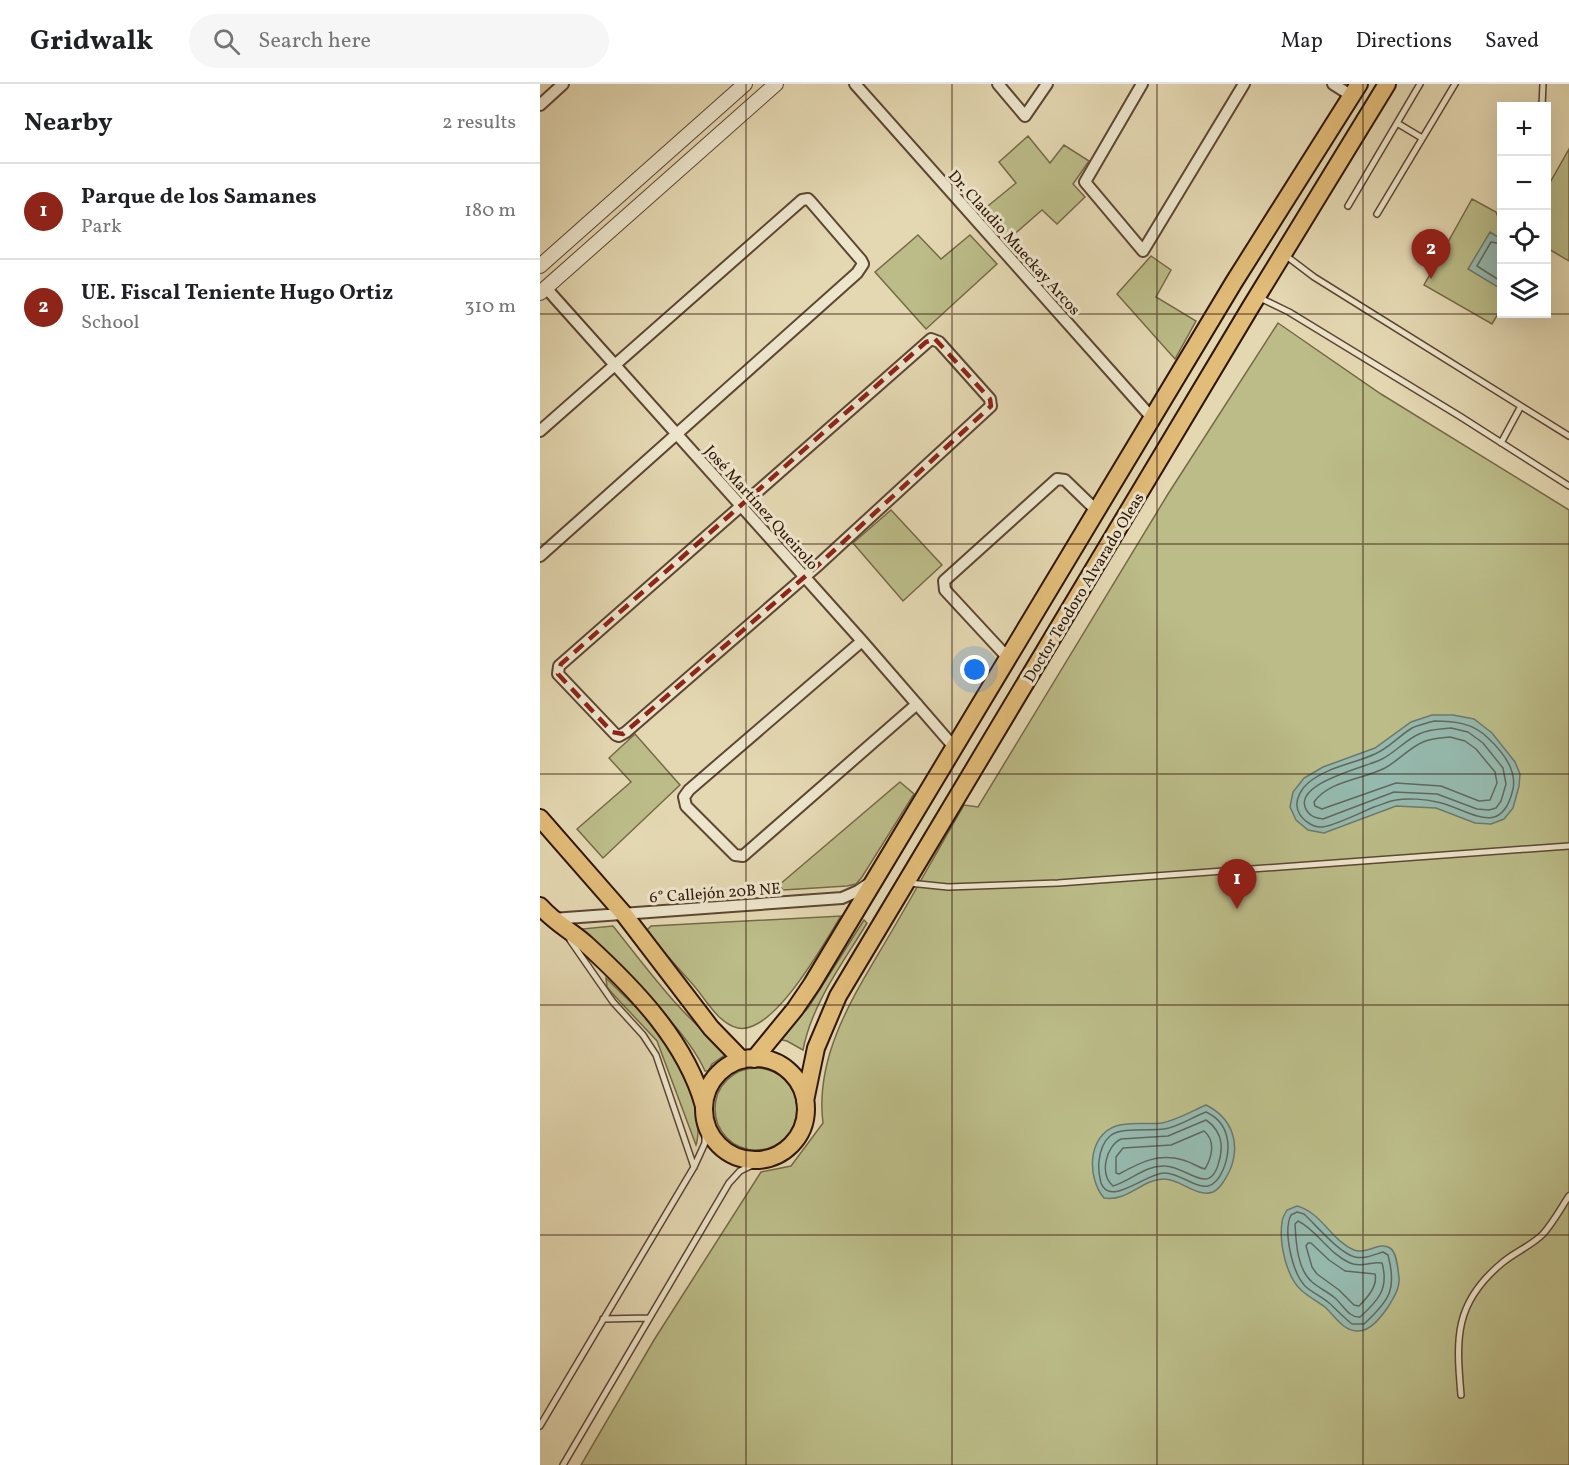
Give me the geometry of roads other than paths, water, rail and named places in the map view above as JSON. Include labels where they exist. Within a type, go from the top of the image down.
[{"type":"main road","name":"Doctor Teodoro Alvarado Oleas","points":[[805,1101],[816,1047],[829,1014],[1257,296],[1387,84]]},
{"type":"main road","name":"Doctor Teodoro Alvarado Oleas","points":[[748,1060],[795,1009],[812,984],[1234,282],[1356,90]]},
{"type":"main road","points":[[540,818],[623,913],[711,1028],[727,1045],[748,1060]]},
{"type":"main road","points":[[540,906],[550,921],[581,939],[599,956],[668,1032],[697,1082],[704,1113],[709,1132],[726,1152],[738,1158],[751,1160],[765,1159],[782,1152],[796,1139],[804,1122],[805,1101],[802,1090],[787,1070],[766,1060],[748,1060],[726,1068],[713,1081],[707,1091],[704,1113]]},
{"type":"main road","points":[[727,1045],[748,1046],[771,1037]]},
{"type":"street","points":[[540,105],[563,84]]},
{"type":"street","points":[[540,266],[745,84]]},
{"type":"street","points":[[543,291],[776,84]]},
{"type":"street","name":"Dr. Claudio Mueckay Arcos","points":[[855,84],[1153,419]]},
{"type":"street","points":[[998,84],[1025,116],[1047,84]]},
{"type":"street","points":[[1142,84],[1085,182],[1143,251],[1244,84]]},
{"type":"street","points":[[1333,84],[1356,90]]},
{"type":"street","points":[[540,431],[802,200],[808,199],[811,202],[861,260],[863,264],[861,269],[540,555]]},
{"type":"street","name":"José Martínez Queirolo","points":[[543,291],[677,434],[954,747]]},
{"type":"street","points":[[931,339],[939,342],[992,402],[988,409],[804,577],[619,736],[612,732],[558,674],[557,669],[741,506],[931,339]]},
{"type":"street","points":[[1008,658],[945,590],[944,581],[1057,479],[1065,480],[1096,511]]},
{"type":"street","points":[[862,641],[689,790],[684,797],[686,806],[735,855],[743,856],[917,704]]},
{"type":"street","name":"6° Callejón 20B NE","points":[[550,921],[623,913],[842,897],[867,887],[875,879]]},
{"type":"lane","points":[[1348,206],[1420,84]]},
{"type":"lane","points":[[1377,214],[1455,84]]},
{"type":"lane","points":[[1542,102],[1543,84]]},
{"type":"lane","points":[[1397,123],[1422,138]]},
{"type":"lane","points":[[1283,254],[1314,277],[1569,436]]},
{"type":"lane","points":[[1257,296],[1289,312],[1569,486]]},
{"type":"lane","points":[[1500,442],[1521,406]]},
{"type":"lane","points":[[906,882],[948,887],[1047,883],[1569,846]]},
{"type":"lane","points":[[550,921],[580,953],[613,1002],[651,1046],[694,1167]]},
{"type":"lane","points":[[540,1426],[694,1167],[705,1143],[704,1113]]},
{"type":"lane","points":[[563,1465],[729,1183],[740,1171],[765,1159]]},
{"type":"lane","points":[[1461,1395],[1457,1351],[1459,1328],[1468,1304],[1485,1278],[1544,1233],[1569,1196]]},
{"type":"lane","points":[[603,1319],[649,1318]]},
{"type":"water","points":[[1490,232],[1497,236],[1497,287],[1468,269]]},
{"type":"water","points":[[1432,715],[1453,715],[1474,719],[1492,733],[1515,762],[1520,774],[1519,786],[1513,808],[1504,819],[1491,824],[1475,823],[1436,808],[1396,806],[1324,833],[1308,830],[1296,820],[1290,807],[1293,792],[1304,778],[1323,767],[1375,748],[1411,722]]},
{"type":"water","points":[[1206,1105],[1215,1110],[1228,1124],[1234,1141],[1235,1150],[1230,1170],[1218,1188],[1207,1193],[1195,1191],[1164,1179],[1156,1180],[1120,1197],[1104,1198],[1095,1180],[1093,1158],[1095,1148],[1106,1131],[1116,1126],[1133,1123],[1168,1122]]},
{"type":"water","points":[[1297,1206],[1313,1214],[1339,1240],[1354,1250],[1364,1251],[1386,1246],[1394,1253],[1399,1278],[1397,1289],[1382,1315],[1366,1329],[1357,1331],[1343,1326],[1325,1307],[1296,1285],[1285,1259],[1281,1230],[1282,1219],[1287,1210]]},
{"type":"place","name":"UE. Fiscal Teniente Hugo Ortiz","points":[[1431,279]]},
{"type":"place","name":"Parque de los Samanes","points":[[1237,909]]}]
